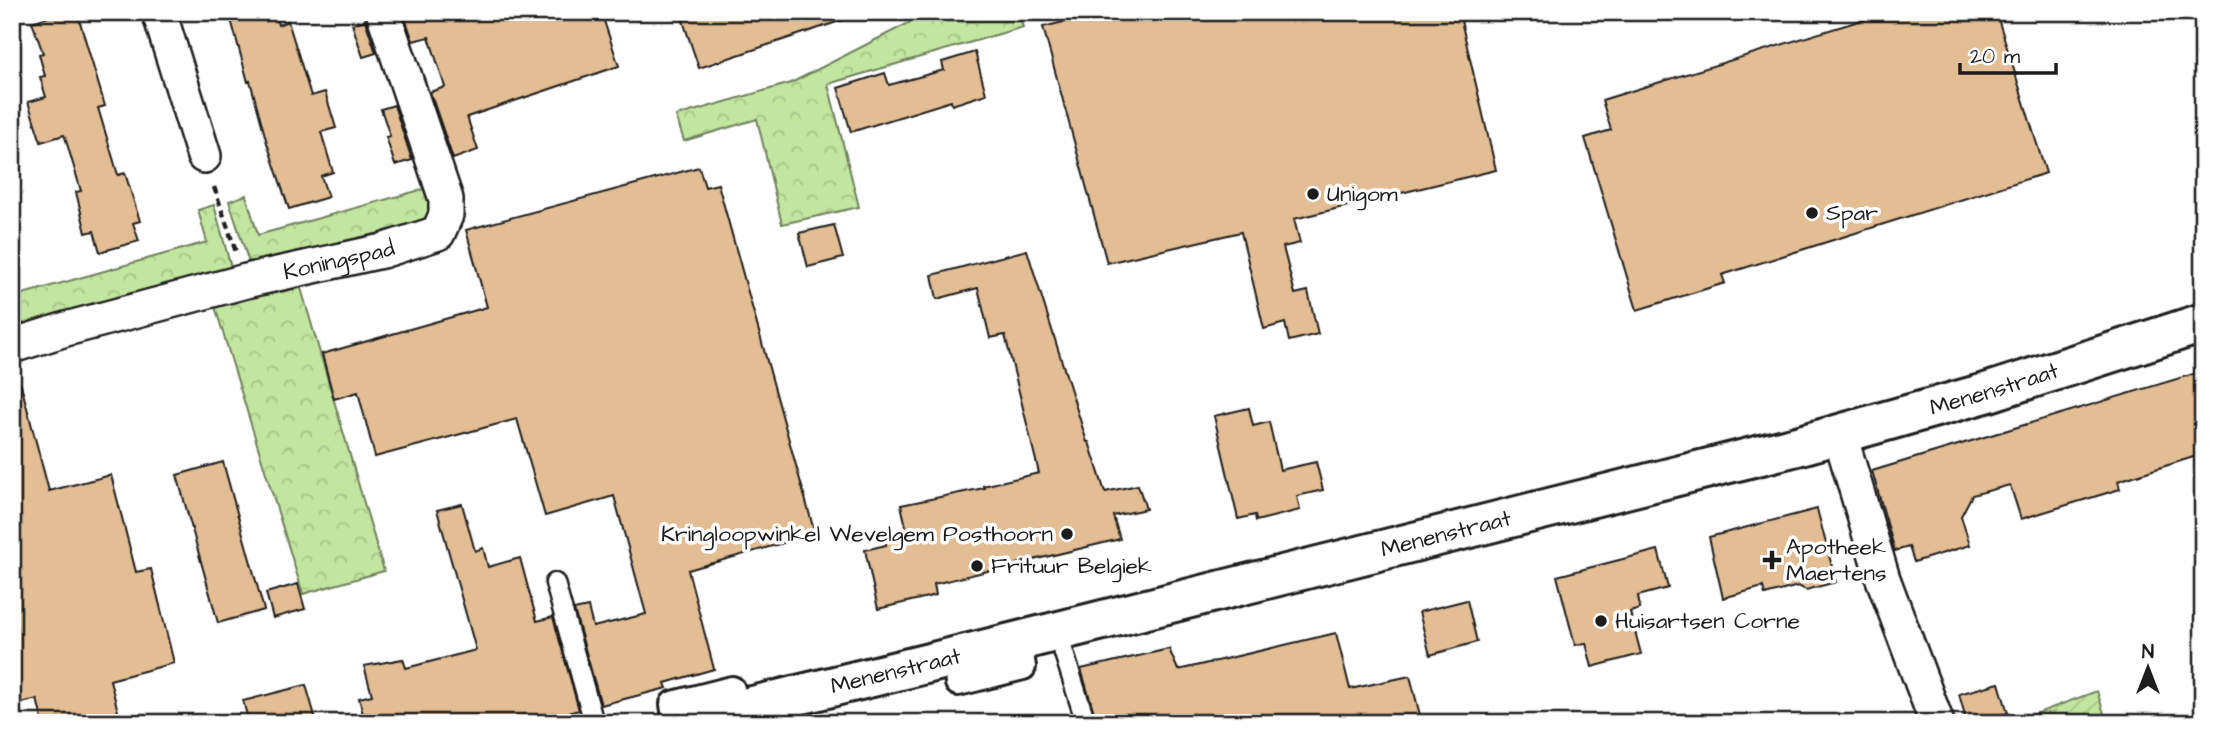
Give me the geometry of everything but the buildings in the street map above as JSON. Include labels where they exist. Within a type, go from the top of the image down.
[{"type":"main road","name":"Menenstraat","points":[[678,713],[1057,631],[1840,435],[1989,392],[2203,323]]},
{"type":"street","points":[[159,12],[204,156]]},
{"type":"street","name":"Koningspad","points":[[12,346],[66,329],[246,282],[382,251],[438,233],[446,215],[446,199],[383,12]]},
{"type":"street","points":[[1840,435],[1883,579],[1937,723]]},
{"type":"lane","points":[[555,583],[594,723]]},
{"type":"lane","points":[[1057,631],[1086,723]]},
{"type":"path","points":[[204,156],[246,282]]},
{"type":"green space","points":[[930,12],[1018,12],[1023,27],[828,84],[859,207],[782,224],[757,119],[684,141],[676,116],[791,83]]},
{"type":"green space","points":[[431,187],[432,206],[423,230],[252,272],[229,201],[246,195],[258,235]]},
{"type":"green space","points":[[214,205],[233,275],[12,335],[12,297],[207,242],[198,210]]},
{"type":"green space","points":[[298,278],[384,571],[303,594],[213,300]]},
{"type":"green space","points":[[2097,691],[2107,723],[2011,723]]},
{"type":"place","name":"Unigom","points":[[1313,194]]},
{"type":"place","name":"Spar","points":[[1812,213]]},
{"type":"place","name":"Kringloopwinkel Wevelgem Posthoorn","points":[[1067,534]]},
{"type":"place","name":"Apotheek Maertens","points":[[1772,560]]},
{"type":"place","name":"Frituur Belgiek","points":[[977,566]]},
{"type":"place","name":"Huisartsen Corne","points":[[1601,621]]}]
